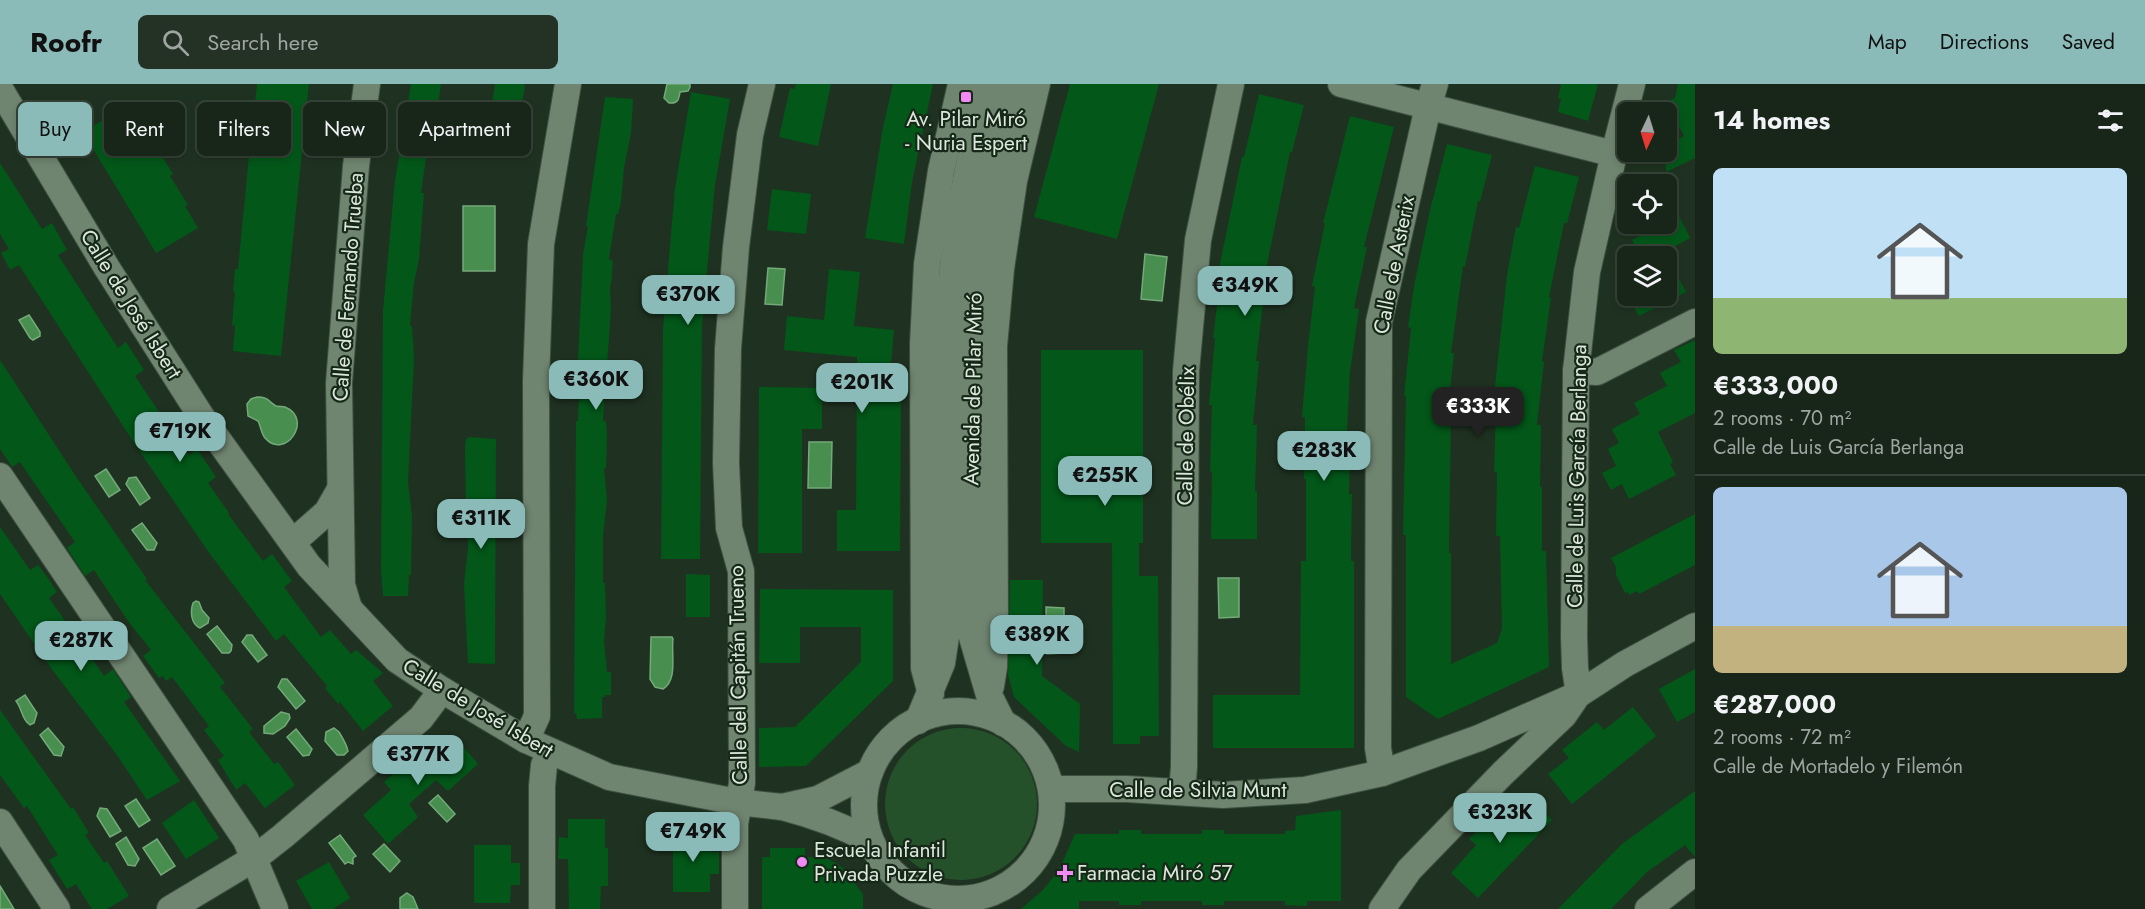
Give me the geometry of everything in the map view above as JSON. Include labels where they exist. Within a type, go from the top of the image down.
[{"type":"street","name":"Calle de Fernando Trueba","points":[[348,608],[342,585],[339,383],[356,166],[367,84]]},
{"type":"street","points":[[526,740],[537,716],[536,381],[541,244],[568,84]]},
{"type":"street","name":"Calle del Capitán Trueno","points":[[735,909],[735,824],[742,783],[741,571],[729,528],[726,463],[728,349],[736,247],[750,135],[762,84]]},
{"type":"street","points":[[931,694],[924,668],[923,344],[927,264],[941,171],[961,84]]},
{"type":"street","name":"Avenida de Pilar Miró","points":[[918,721],[942,663],[947,630],[948,342],[953,265],[966,176],[987,84]]},
{"type":"street","name":"Avenida de Pilar Miró","points":[[1003,723],[989,695],[970,630],[970,345],[976,267],[1011,84]]},
{"type":"street","name":"Avenida de Pilar Miró","points":[[989,695],[994,667],[995,629],[994,346],[1001,269],[1014,182],[1037,84]]},
{"type":"street","name":"Calle de Obélix","points":[[1182,792],[1186,371],[1198,240],[1231,84]]},
{"type":"street","points":[[1341,84],[1431,95],[1614,154]]},
{"type":"street","name":"Calle de Luis García Berlanga","points":[[1579,694],[1574,636],[1576,371],[1587,272],[1632,84]]},
{"type":"street","name":"Calle de José Isbert","points":[[0,89],[107,268],[201,416],[309,566],[397,660],[526,740],[609,777],[737,802],[782,807],[818,817],[869,840]]},
{"type":"street","name":"Calle de Asterix","points":[[1382,773],[1378,748],[1379,322],[1431,95]]},
{"type":"street","points":[[1576,371],[1597,372],[1695,322]]},
{"type":"street","points":[[0,476],[246,840],[275,909]]},
{"type":"street","points":[[293,542],[327,512],[339,491]]},
{"type":"street","points":[[309,566],[326,553],[342,527]]},
{"type":"street","points":[[1382,909],[1409,870],[1513,762],[1564,715],[1579,694],[1625,664],[1695,626]]},
{"type":"street","points":[[170,909],[255,858],[283,836],[421,718],[442,690]]},
{"type":"street","name":"Calle de Silvia Munt","points":[[1052,789],[1127,789],[1223,795],[1305,790],[1382,773],[1414,763],[1498,730],[1579,694]]},
{"type":"street","points":[[962,712],[980,714],[1003,723],[1031,745],[1046,766],[1052,789],[1053,809],[1046,841],[1035,861],[988,901],[973,897],[935,902],[909,886],[891,870],[869,840],[863,803],[870,772],[877,756],[894,738],[918,721],[942,713],[962,712]]},
{"type":"street","points":[[1498,730],[1507,738],[1513,762]]},
{"type":"street","points":[[542,909],[542,786],[544,765],[550,752]]},
{"type":"street","name":"Calle de José Isbert","points":[[782,807],[818,799],[870,772]]},
{"type":"street","points":[[0,822],[57,909]]},
{"type":"street","points":[[1648,909],[1695,872]]},
{"type":"shaded area","points":[[667,84],[690,84],[690,87],[688,91],[680,92],[676,102],[669,103],[664,98]]},
{"type":"shaded area","points":[[463,206],[495,206],[495,271],[463,271]]},
{"type":"shaded area","points":[[1145,254],[1167,257],[1162,301],[1141,299]]},
{"type":"shaded area","points":[[768,268],[785,269],[782,305],[765,304]]},
{"type":"shaded area","points":[[29,315],[40,332],[40,336],[33,340],[19,320]]},
{"type":"shaded area","points":[[257,397],[267,399],[276,406],[285,407],[293,413],[297,420],[297,428],[288,441],[281,445],[273,444],[265,438],[258,421],[248,416],[247,404],[251,399]]},
{"type":"shaded area","points":[[809,442],[832,442],[831,488],[808,488]]},
{"type":"shaded area","points":[[106,469],[120,490],[109,497],[95,476]]},
{"type":"shaded area","points":[[136,477],[150,498],[140,505],[126,484],[129,478]]},
{"type":"shaded area","points":[[142,523],[157,543],[154,550],[147,550],[132,530]]},
{"type":"shaded area","points":[[1218,578],[1239,578],[1239,617],[1219,618]]},
{"type":"shaded area","points":[[196,601],[209,618],[208,623],[200,628],[192,617],[192,606]]},
{"type":"shaded area","points":[[1046,607],[1064,608],[1064,653],[1047,654]]},
{"type":"shaded area","points":[[217,626],[232,645],[229,653],[222,653],[207,634]]},
{"type":"shaded area","points":[[247,635],[252,635],[267,655],[258,662],[242,642]]},
{"type":"shaded area","points":[[651,637],[672,637],[673,639],[671,680],[663,689],[655,687],[650,679]]},
{"type":"shaded area","points":[[282,679],[287,679],[305,701],[296,709],[278,687]]},
{"type":"shaded area","points":[[25,695],[37,713],[34,723],[30,725],[16,701]]},
{"type":"shaded area","points":[[281,712],[289,714],[290,718],[285,726],[273,734],[264,733],[264,726]]},
{"type":"shaded area","points":[[48,728],[64,747],[61,756],[54,755],[40,735]]},
{"type":"shaded area","points":[[334,728],[347,746],[348,751],[344,755],[337,755],[325,741],[326,732]]},
{"type":"shaded area","points":[[961,728],[990,734],[1015,750],[1031,775],[1037,804],[1031,833],[1015,858],[990,874],[961,880],[932,874],[907,858],[891,833],[885,804],[891,775],[907,750],[932,734]]},
{"type":"shaded area","points":[[296,729],[312,749],[309,755],[303,756],[287,737]]},
{"type":"shaded area","points":[[438,795],[455,814],[447,822],[429,803]]},
{"type":"shaded area","points":[[136,799],[150,820],[139,827],[125,806]]},
{"type":"shaded area","points":[[100,808],[107,809],[121,831],[110,837],[97,816]]},
{"type":"shaded area","points":[[340,835],[356,856],[353,858],[353,864],[348,862],[345,864],[329,843]]},
{"type":"shaded area","points":[[126,837],[139,859],[135,866],[128,865],[116,844]]},
{"type":"shaded area","points":[[157,839],[175,866],[161,875],[143,848]]},
{"type":"shaded area","points":[[384,844],[400,861],[390,872],[373,854]]},
{"type":"shaded area","points":[[0,886],[14,909],[0,909]]},
{"type":"shaded area","points":[[407,893],[413,897],[418,909],[400,909],[400,898]]},
{"type":"building","points":[[257,84],[309,84],[307,102],[303,102],[303,142],[281,356],[233,351],[235,326],[232,325],[235,292],[233,291],[235,269],[238,269],[249,156],[291,156],[291,102],[255,102]]},
{"type":"building","points":[[411,84],[441,84],[438,102],[408,102]]},
{"type":"building","points":[[495,84],[524,84],[522,102],[492,102]]},
{"type":"building","points":[[796,84],[831,84],[818,146],[779,137],[790,88],[794,89]]},
{"type":"building","points":[[893,84],[933,84],[912,182],[904,244],[865,238],[883,127]]},
{"type":"building","points":[[1070,84],[1159,84],[1117,239],[1034,217]]},
{"type":"building","points":[[1561,84],[1598,84],[1588,121],[1558,112]]},
{"type":"building","points":[[1678,84],[1695,84],[1695,158],[1666,172],[1666,162],[1677,162],[1677,140],[1684,136],[1677,123],[1677,102],[1666,102],[1675,98]]},
{"type":"building","points":[[691,92],[730,99],[715,185],[702,325],[700,559],[661,559],[663,328],[675,188]]},
{"type":"building","points":[[1259,94],[1304,105],[1292,152],[1290,152],[1261,294],[1264,295],[1256,361],[1259,361],[1253,425],[1257,425],[1255,491],[1257,491],[1257,539],[1211,539],[1212,405],[1209,405],[1215,338],[1213,338],[1221,273],[1218,273],[1242,157],[1244,157]]},
{"type":"building","points":[[605,97],[633,99],[631,133],[624,168],[621,202],[618,214],[616,214],[609,259],[613,261],[603,420],[606,422],[607,436],[606,469],[604,468],[607,500],[603,536],[606,616],[604,641],[607,672],[611,672],[611,695],[602,697],[602,718],[577,719],[576,713],[574,714],[576,421],[578,421],[579,338],[583,255],[588,226],[586,226]]},
{"type":"building","points":[[1350,116],[1394,127],[1364,247],[1367,247],[1354,308],[1359,309],[1350,372],[1347,431],[1351,432],[1349,494],[1352,494],[1351,561],[1354,561],[1354,748],[1213,748],[1213,695],[1300,695],[1301,561],[1306,561],[1305,417],[1302,417],[1315,287],[1312,286],[1325,223],[1323,223]]},
{"type":"building","points":[[104,120],[104,156],[162,156],[173,174],[170,176],[188,205],[185,206],[198,228],[156,253],[92,147],[92,127]]},
{"type":"building","points":[[1447,144],[1492,155],[1480,202],[1478,201],[1465,267],[1463,266],[1451,353],[1454,353],[1447,418],[1451,418],[1449,553],[1451,553],[1451,664],[1497,643],[1502,629],[1500,536],[1496,536],[1497,472],[1494,472],[1496,405],[1493,405],[1507,275],[1516,227],[1519,228],[1535,166],[1579,177],[1567,223],[1564,223],[1549,297],[1551,298],[1542,361],[1544,362],[1537,425],[1541,425],[1542,551],[1546,551],[1549,667],[1438,719],[1406,697],[1406,535],[1403,535],[1406,396],[1404,396],[1411,328],[1408,327],[1414,286]]},
{"type":"building","points":[[399,156],[426,156],[421,193],[424,193],[419,259],[410,325],[414,359],[408,483],[412,516],[411,575],[409,575],[408,596],[383,596],[381,570],[383,311]]},
{"type":"building","points":[[0,163],[42,229],[52,223],[67,250],[58,255],[118,348],[126,342],[144,370],[135,376],[189,455],[197,449],[216,477],[208,483],[263,561],[272,554],[292,581],[284,587],[321,637],[330,630],[351,654],[356,650],[383,673],[373,681],[393,706],[363,731],[340,702],[338,704],[325,688],[327,686],[284,634],[276,641],[210,554],[136,446],[19,265],[10,270],[1,253],[9,249],[0,234]]},
{"type":"building","points":[[772,189],[811,194],[806,234],[767,230]]},
{"type":"building","points":[[1679,216],[1690,238],[1675,246],[1635,246],[1632,240],[1644,234],[1677,234],[1677,217]]},
{"type":"building","points":[[829,269],[860,272],[854,326],[894,330],[889,386],[901,386],[900,551],[837,551],[837,510],[856,510],[857,357],[784,350],[787,316],[824,320]]},
{"type":"building","points":[[1677,275],[1686,292],[1677,297]]},
{"type":"building","points":[[1634,306],[1659,306],[1639,316]]},
{"type":"building","points":[[1695,340],[1695,413],[1658,432],[1673,462],[1670,464],[1676,475],[1629,499],[1622,484],[1611,490],[1602,473],[1616,466],[1608,449],[1619,443],[1612,429],[1640,414],[1634,403],[1667,386],[1660,373],[1681,362],[1674,350]]},
{"type":"building","points":[[1041,350],[1143,350],[1143,543],[1139,543],[1139,576],[1158,576],[1159,736],[1140,736],[1140,744],[1113,744],[1112,543],[1041,543]]},
{"type":"building","points":[[0,360],[77,478],[147,579],[145,580],[225,683],[220,687],[253,729],[249,732],[274,764],[278,762],[295,785],[265,808],[245,783],[236,790],[218,760],[224,756],[204,730],[209,726],[172,677],[166,681],[163,676],[159,678],[143,656],[151,650],[128,621],[94,570],[85,576],[67,548],[75,542],[20,462],[12,467],[0,449]]},
{"type":"building","points":[[759,387],[822,388],[822,429],[802,429],[802,553],[758,553]]},
{"type":"building","points":[[469,437],[496,439],[495,664],[468,663],[464,584],[468,549],[465,450],[466,439]]},
{"type":"building","points":[[1695,514],[1695,565],[1639,594],[1637,591],[1629,595],[1628,592],[1625,593],[1611,558]]},
{"type":"building","points":[[0,527],[30,570],[38,565],[48,578],[57,592],[49,598],[104,676],[113,669],[131,697],[124,702],[180,781],[147,800],[117,755],[51,668],[0,594]]},
{"type":"building","points":[[686,574],[710,575],[710,617],[686,617]]},
{"type":"building","points":[[1010,580],[1043,580],[1042,676],[1080,704],[1079,752],[1066,746],[1014,697],[1008,675]]},
{"type":"building","points":[[760,589],[893,590],[893,681],[806,766],[759,767],[759,728],[795,727],[861,662],[861,627],[800,627],[800,663],[759,663]]},
{"type":"building","points":[[1695,669],[1695,712],[1677,722],[1659,689]]},
{"type":"building","points":[[1633,707],[1656,736],[1572,804],[1548,774],[1569,758],[1562,750],[1597,722],[1604,730]]},
{"type":"building","points":[[0,710],[71,809],[73,807],[89,833],[85,835],[104,863],[107,861],[129,896],[107,909],[92,909],[76,884],[67,889],[49,860],[58,855],[27,806],[24,808],[0,775]]},
{"type":"building","points":[[453,735],[478,764],[448,791],[436,780],[409,804],[418,817],[388,844],[363,815],[391,790],[384,782],[418,752],[425,760]]},
{"type":"building","points":[[1695,791],[1695,857],[1685,845],[1647,872],[1611,909],[1558,909],[1622,844]]},
{"type":"building","points":[[1525,794],[1552,820],[1478,898],[1451,873],[1476,845],[1469,839],[1504,803],[1510,810]]},
{"type":"building","points":[[194,800],[219,838],[186,859],[162,823]]},
{"type":"building","points":[[1341,810],[1341,901],[1307,901],[1307,906],[1285,905],[1285,901],[1224,901],[1224,905],[1202,905],[1202,901],[1141,901],[1141,905],[1119,905],[1119,901],[1079,901],[1079,909],[1021,909],[1043,890],[1059,870],[1075,834],[1119,834],[1119,830],[1141,830],[1141,834],[1202,834],[1202,830],[1224,830],[1224,834],[1285,834],[1285,831],[1295,830],[1296,816]]},
{"type":"building","points":[[568,819],[605,819],[608,886],[601,886],[600,909],[569,909],[568,859],[558,859],[559,837],[568,838]]},
{"type":"building","points":[[673,834],[710,834],[710,852],[719,852],[719,874],[710,874],[710,892],[673,892]]},
{"type":"building","points":[[474,845],[511,845],[511,863],[520,863],[520,885],[511,885],[510,903],[474,903]]},
{"type":"building","points":[[770,848],[805,848],[805,857],[823,857],[836,863],[844,869],[863,894],[863,909],[762,909],[762,857],[770,857]]},
{"type":"building","points":[[329,862],[350,898],[333,909],[312,909],[296,881]]},
{"type":"place","name":"Av. Pilar Miró - Nuria Espert","points":[[966,97]]},
{"type":"place","name":"Escuela Infantil Privada Puzzle","points":[[802,862]]},
{"type":"place","name":"Farmacia Miró 57","points":[[1065,873]]}]
